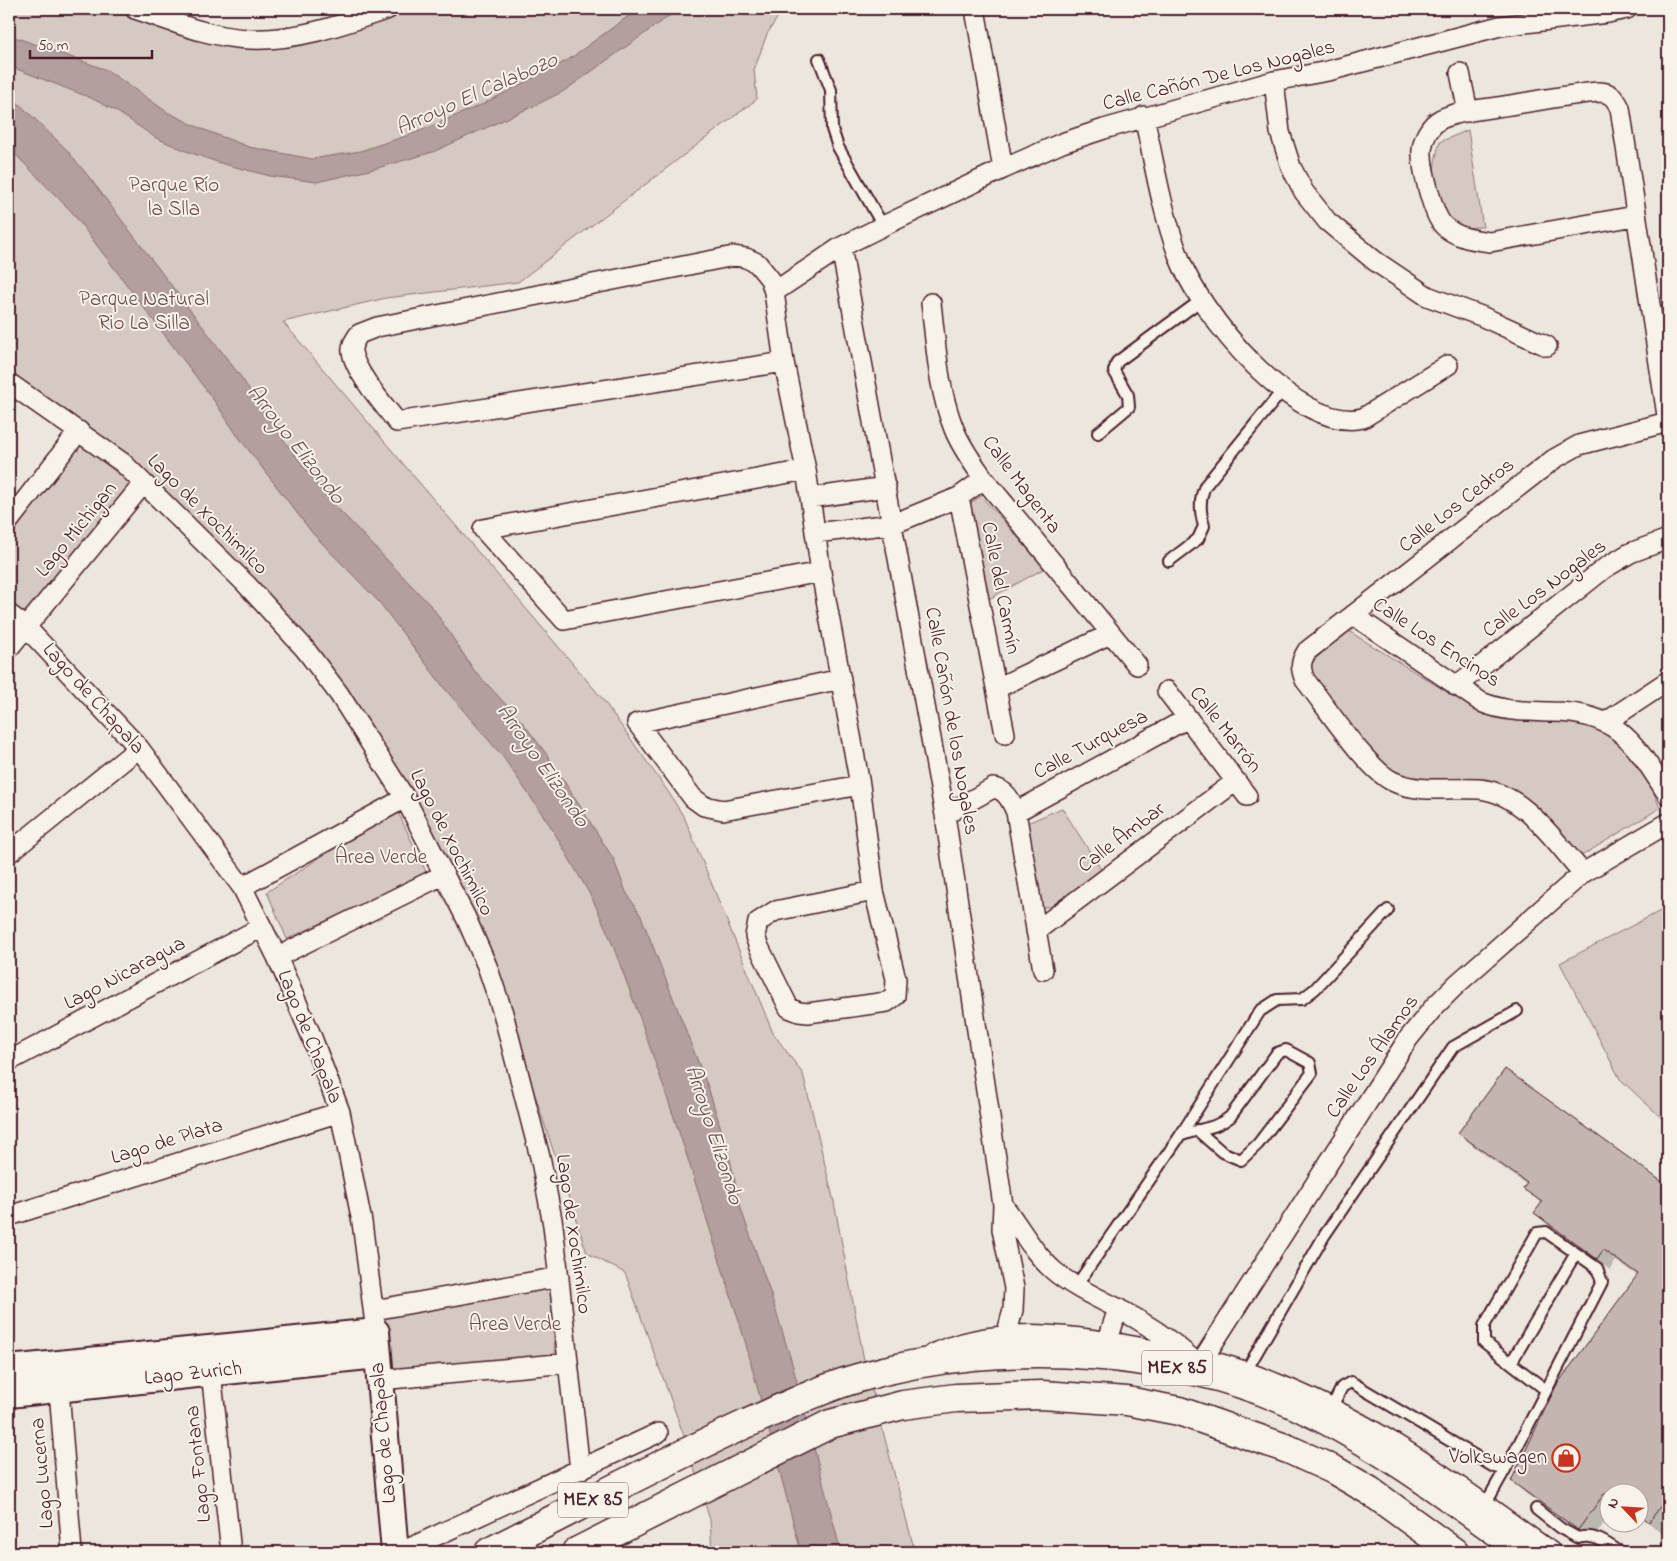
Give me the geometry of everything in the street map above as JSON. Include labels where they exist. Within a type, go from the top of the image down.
[{"type":"highway","name":"MEX 85","points":[[489,1552],[696,1447],[854,1379],[912,1363],[994,1353],[1031,1352],[1118,1358],[1196,1372],[1288,1402],[1320,1417],[1406,1469],[1525,1552]]},
{"type":"highway","name":"MEX 85","points":[[576,1552],[830,1424],[903,1405],[956,1398],[1042,1395],[1127,1401],[1179,1411],[1235,1429],[1334,1470],[1370,1491],[1454,1552]]},
{"type":"street","points":[[135,9],[222,36],[249,39],[277,38],[317,31],[367,12],[388,9]]},
{"type":"street","points":[[976,9],[1004,169]]},
{"type":"street","name":"Calle Cañón De Los Nogales","points":[[774,292],[841,247],[883,226],[1062,144],[1144,116],[1274,81],[1328,72],[1500,26],[1608,14],[1627,9]]},
{"type":"street","points":[[1460,73],[1468,112]]},
{"type":"street","points":[[1274,81],[1280,132],[1291,167],[1304,192],[1327,221],[1375,261],[1427,296],[1481,316],[1547,346]]},
{"type":"street","points":[[1635,216],[1490,242],[1469,239],[1453,234],[1443,225],[1434,212],[1422,151],[1425,138],[1431,126],[1442,119],[1468,112],[1585,93],[1599,92],[1611,95],[1620,108],[1668,422]]},
{"type":"street","points":[[1144,116],[1179,258],[1200,301],[1242,350],[1282,391],[1321,414],[1350,421],[1363,418],[1448,366]]},
{"type":"street","name":"Calle Cañón de los Nogales","points":[[841,247],[945,815],[1003,1205],[1002,1229],[1014,1288],[1013,1310],[1006,1336]]},
{"type":"street","points":[[784,362],[397,422],[360,371],[352,353],[352,347],[359,334],[377,327],[734,256],[746,258],[757,263],[770,279],[774,292],[784,362],[806,470],[821,572],[860,784],[874,892],[896,979],[895,996],[888,1002],[808,1013],[789,1008],[758,945],[755,936],[758,922],[775,911],[874,892]]},
{"type":"street","name":"Calle Magenta","points":[[931,303],[938,370],[947,410],[963,448],[984,479],[1137,665]]},
{"type":"street","name":"Lago de Xochimilco","points":[[9,383],[123,463],[246,584],[304,649],[365,732],[405,798],[481,951],[503,1013],[541,1161],[553,1225],[580,1470]]},
{"type":"street","name":"Calle Los Cedros","points":[[1583,873],[1528,813],[1511,800],[1496,792],[1479,789],[1426,789],[1406,786],[1390,780],[1373,766],[1305,680],[1300,669],[1307,651],[1554,459],[1579,445],[1668,422]]},
{"type":"street","points":[[9,521],[79,431]]},
{"type":"street","points":[[806,470],[483,529],[564,620],[821,572]]},
{"type":"street","points":[[815,533],[893,524],[960,497],[984,479]]},
{"type":"street","name":"Lago Michigan","points":[[9,648],[143,484]]},
{"type":"street","points":[[810,498],[886,487]]},
{"type":"street","name":"Calle del Carmín","points":[[960,497],[1005,734]]},
{"type":"street","name":"Calle Los Nogales","points":[[1456,686],[1605,568],[1630,553],[1668,539]]},
{"type":"street","name":"Lago de Chapala","points":[[9,614],[26,627],[139,748],[242,887],[277,957],[311,1035],[340,1112],[362,1222],[375,1332],[395,1552]]},
{"type":"street","name":"Calle Los Encinos","points":[[1353,615],[1456,686],[1481,702],[1499,710],[1567,712],[1591,716],[1606,722],[1622,732],[1637,747],[1668,795]]},
{"type":"street","points":[[997,688],[1110,634]]},
{"type":"street","points":[[841,679],[636,723],[693,798],[704,806],[714,809],[736,808],[860,784]]},
{"type":"street","points":[[1606,722],[1668,682]]},
{"type":"street","name":"Calle Marrón","points":[[1167,691],[1241,789]]},
{"type":"street","name":"Calle Turquesa","points":[[1016,812],[1188,718]]},
{"type":"street","points":[[9,853],[139,748]]},
{"type":"street","points":[[945,815],[995,787],[1007,795],[1016,812],[1043,970]]},
{"type":"street","name":"Calle Ámbar","points":[[1036,931],[1241,789]]},
{"type":"street","points":[[242,887],[405,798]]},
{"type":"street","name":"Calle Los Álamos","points":[[1197,1358],[1408,1039],[1457,984],[1583,873],[1668,823]]},
{"type":"street","points":[[277,957],[443,875]]},
{"type":"street","name":"Lago Nicaragua","points":[[9,1060],[262,927]]},
{"type":"street","name":"Lago de Plata","points":[[9,1216],[340,1112]]},
{"type":"street","name":"Calle Cañón de los Nogales","points":[[1003,1205],[1039,1256],[1054,1271],[1076,1286],[1118,1308],[1168,1338],[1197,1358]]},
{"type":"street","name":"Lago Zurich","points":[[9,1394],[211,1372],[375,1332],[559,1277]]},
{"type":"street","points":[[1108,1340],[1118,1308]]},
{"type":"street","name":"Lago Zurich","points":[[9,1369],[375,1332]]},
{"type":"street","points":[[912,1363],[956,1344],[1006,1336],[1056,1336],[1108,1340],[1197,1358],[1246,1371],[1332,1407],[1417,1457],[1551,1552]]},
{"type":"street","points":[[379,1380],[568,1363]]},
{"type":"street","name":"Lago Fontana","points":[[211,1372],[231,1552]]},
{"type":"street","name":"Lago Lucerna","points":[[59,1390],[72,1552]]},
{"type":"street","points":[[401,1552],[658,1433]]},
{"type":"lane","points":[[819,58],[831,90],[832,129],[838,147],[883,226]]},
{"type":"lane","points":[[1098,433],[1129,408],[1128,395],[1114,371],[1117,362],[1200,301]]},
{"type":"lane","points":[[1170,561],[1198,539],[1204,526],[1200,511],[1201,497],[1205,486],[1282,391]]},
{"type":"lane","points":[[1076,1286],[1180,1136],[1260,1011],[1277,1000],[1302,999],[1315,989],[1388,910]]},
{"type":"lane","points":[[1246,1371],[1324,1236],[1453,1047],[1517,1011]]},
{"type":"lane","points":[[1180,1136],[1197,1130],[1220,1125],[1230,1117],[1277,1053],[1286,1050],[1310,1063],[1312,1073],[1258,1144],[1241,1160],[1222,1152],[1197,1130]]},
{"type":"lane","points":[[1485,1505],[1546,1390],[1602,1282],[1597,1268],[1546,1232],[1537,1233],[1484,1326],[1484,1342],[1546,1390]]},
{"type":"lane","points":[[1511,1363],[1576,1253]]},
{"type":"lane","points":[[1332,1407],[1342,1388],[1351,1382],[1494,1467],[1504,1469]]},
{"type":"lane","points":[[1536,1509],[1560,1528],[1578,1538],[1586,1536],[1596,1538],[1620,1552]]},
{"type":"lane","points":[[1666,1552],[1668,1548]]},
{"type":"green space","name":"Parque Natural Rio La Silla","points":[[9,9],[109,9],[238,44],[344,30],[408,9],[783,9],[767,34],[754,70],[757,99],[518,282],[386,298],[283,322],[601,697],[669,793],[685,819],[773,1033],[803,1074],[834,1202],[864,1360],[915,1552],[712,1552],[710,1520],[684,1436],[625,1273],[587,1253],[528,1074],[516,1026],[466,918],[365,732],[159,502],[9,383]]},
{"type":"green space","points":[[1468,130],[1483,227],[1460,228],[1440,214],[1434,169],[1440,142]]},
{"type":"green space","points":[[75,440],[135,487],[25,615],[9,602],[9,536]]},
{"type":"green space","points":[[981,496],[1045,568],[989,599],[968,505]]},
{"type":"green space","points":[[1347,630],[1484,715],[1579,721],[1615,737],[1643,767],[1660,808],[1578,858],[1534,807],[1492,781],[1400,779],[1377,761],[1331,703],[1307,667]]},
{"type":"green space","name":"Área Verde","points":[[396,808],[427,874],[287,939],[267,892]]},
{"type":"green space","points":[[1062,808],[1102,871],[1055,907],[1037,907],[1025,824]]},
{"type":"green space","points":[[1668,907],[1668,1124],[1620,1079],[1560,963]]},
{"type":"green space","name":"Area Verde","points":[[550,1282],[555,1355],[389,1375],[385,1318]]},
{"type":"water","points":[[638,9],[679,9],[564,91],[536,105],[433,152],[374,169],[317,182],[270,176],[220,163],[186,151],[156,138],[116,111],[91,98],[9,66],[9,35],[107,70],[167,112],[202,129],[249,147],[312,159],[360,151],[415,133],[483,104],[568,60]]},
{"type":"water","name":"Arroyo Elizondo","points":[[9,94],[66,149],[89,177],[241,377],[280,435],[325,495],[433,608],[474,670],[523,723],[548,756],[613,858],[626,892],[641,916],[708,1087],[728,1151],[742,1212],[792,1363],[841,1552],[801,1552],[745,1341],[684,1147],[640,1018],[610,938],[593,900],[551,827],[503,757],[445,689],[379,602],[313,534],[71,211],[9,148]]},
{"type":"building","points":[[1505,1069],[1668,1186],[1668,1496],[1650,1521],[1650,1484],[1600,1484],[1600,1500],[1578,1530],[1511,1481],[1556,1386],[1638,1274],[1603,1250],[1597,1259],[1534,1213],[1542,1202],[1523,1189],[1527,1183],[1458,1133]]},
{"type":"place","name":"Volkswagen","points":[[1566,1458]]},
{"type":"water label","name":"Arroyo El Calabozo","points":[[477,95]]},
{"type":"park label","name":"Parque Río la Slla","points":[[174,198]]}]
